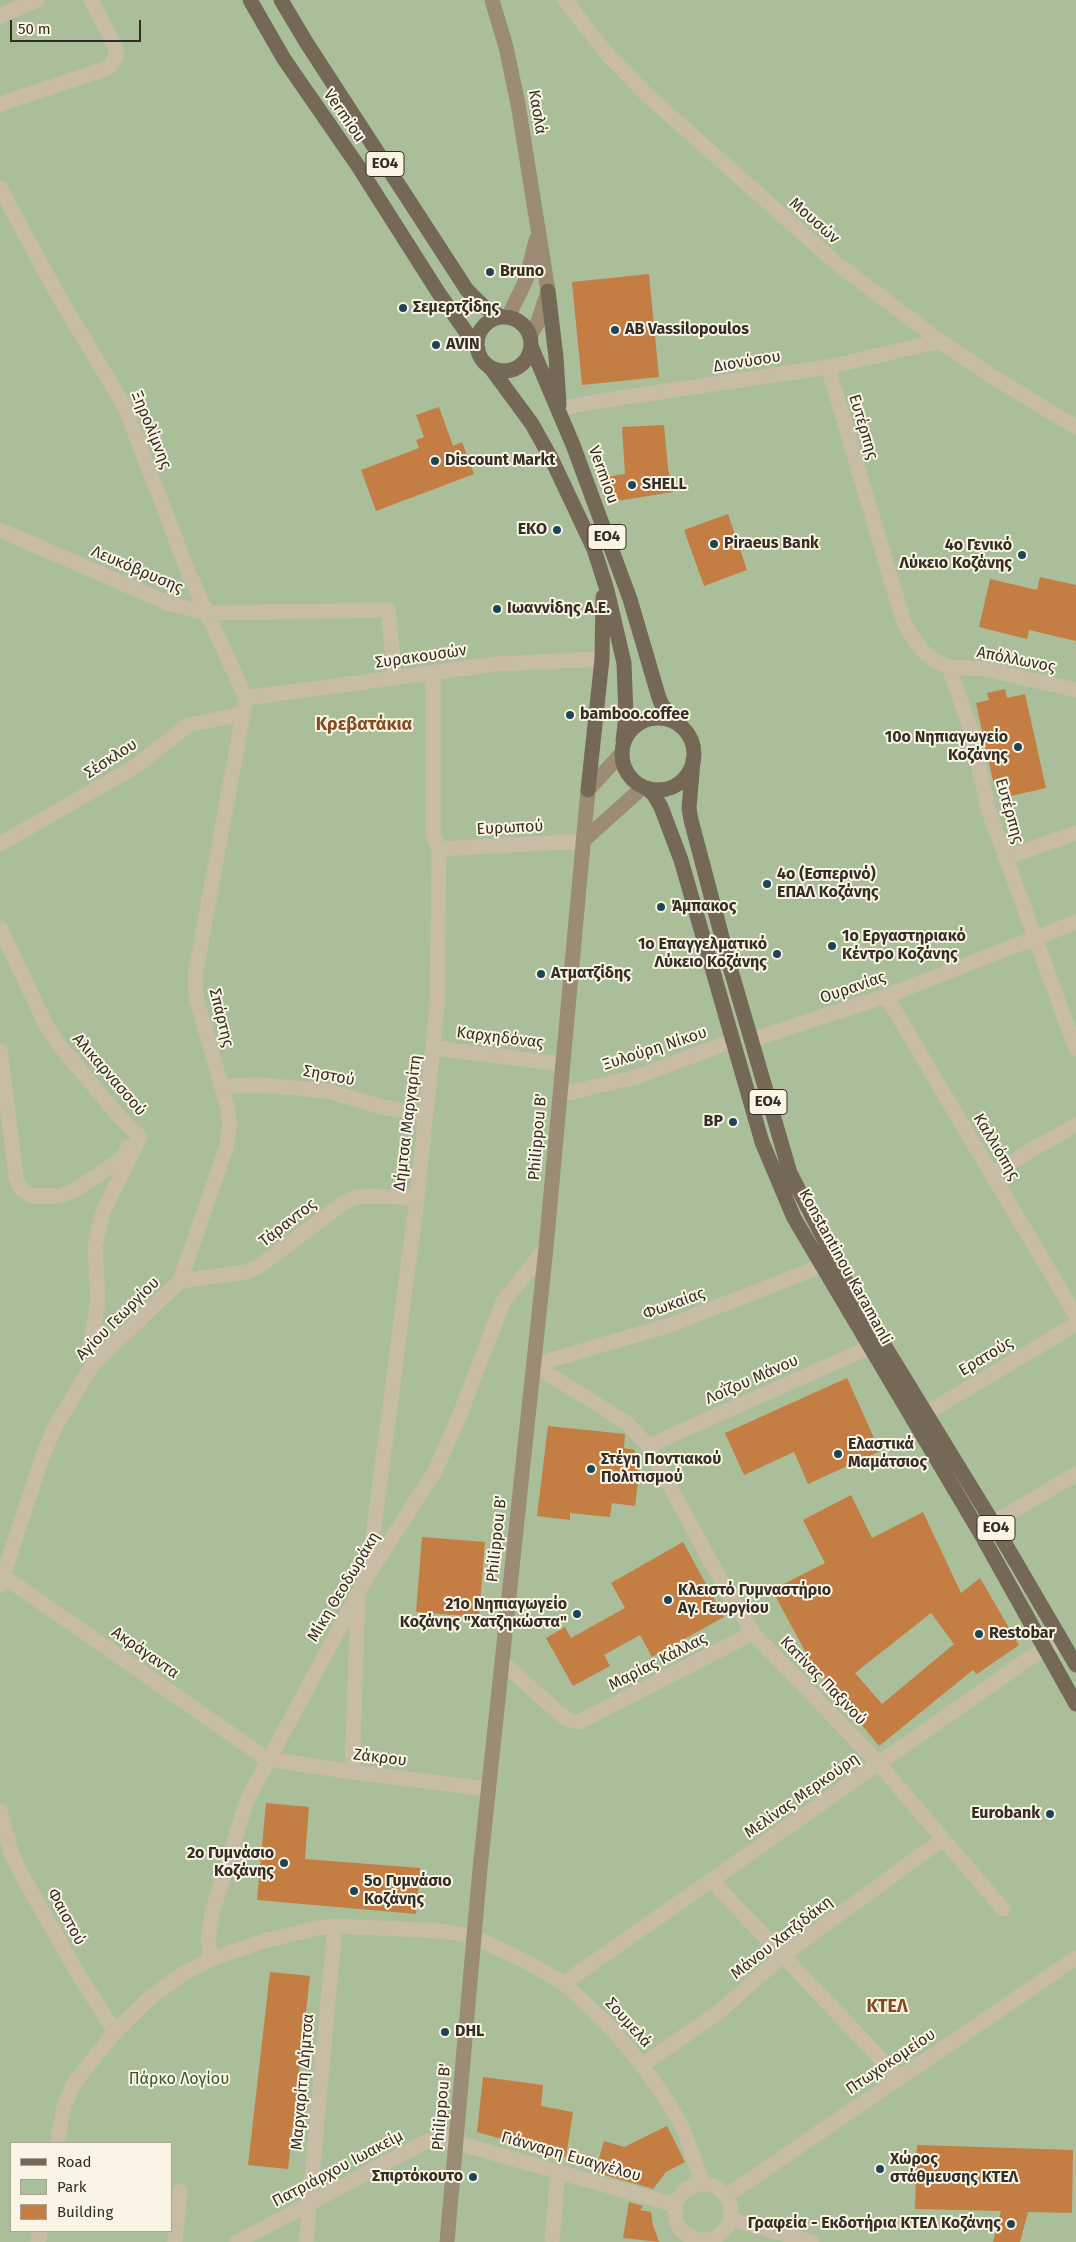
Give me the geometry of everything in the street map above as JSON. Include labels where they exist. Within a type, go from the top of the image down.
[{"type":"main road","name":"Vermiou","points":[[250,0],[284,59],[358,166],[438,292],[478,349]]},
{"type":"main road","name":"Vermiou","points":[[281,0],[306,42],[467,290],[483,306],[504,317]]},
{"type":"main road","name":"Κασλά","points":[[492,0],[506,47],[518,104],[548,291],[530,341]]},
{"type":"main road","name":"Κασλά","points":[[504,317],[526,280],[532,263],[538,231]]},
{"type":"main road","points":[[548,291],[556,357],[559,409]]},
{"type":"main road","points":[[478,349],[482,328],[494,319],[504,317]]},
{"type":"main road","name":"ΕΟ4","points":[[504,317],[519,321],[530,341]]},
{"type":"main road","name":"Vermiou","points":[[530,341],[559,409],[630,599],[659,698],[662,705],[682,727]]},
{"type":"main road","points":[[490,366],[503,370],[516,368],[526,359],[530,341]]},
{"type":"main road","name":"ΕΟ4","points":[[478,349],[483,359],[532,424],[552,460],[594,549],[608,590],[624,663],[626,715],[622,748],[624,766],[629,776],[645,788]]},
{"type":"main road","points":[[588,790],[602,659],[604,608],[601,577],[594,549]]},
{"type":"main road","points":[[588,790],[622,748],[635,726],[646,719],[665,718],[682,727]]},
{"type":"main road","name":"ΕΟ4","points":[[682,727],[693,743],[693,761]]},
{"type":"main road","points":[[583,841],[645,788],[664,790],[678,784],[686,776],[693,761]]},
{"type":"main road","name":"Konstantinou Karamanli","points":[[693,761],[689,795],[690,814],[728,960],[783,1156],[793,1180],[837,1266],[1076,1704]]},
{"type":"main road","name":"Konstantinou Karamanli","points":[[645,788],[654,795],[661,807],[681,860],[768,1160],[794,1218],[870,1348],[993,1523],[1076,1665]]},
{"type":"main road","name":"Philippou B'","points":[[447,2242],[474,1937],[501,1661],[546,1248],[588,790]]},
{"type":"street","points":[[0,16],[37,0]]},
{"type":"street","points":[[0,104],[108,68],[117,56],[114,44],[91,0]]},
{"type":"street","name":"Μουσών","points":[[565,0],[619,67],[677,123],[836,263],[940,341],[990,375],[1076,427]]},
{"type":"street","name":"Ξηρολίμνης","points":[[0,188],[76,327],[125,407],[140,450],[206,613],[246,698]]},
{"type":"street","name":"Διονύσου","points":[[559,409],[593,402],[828,367],[940,341]]},
{"type":"street","name":"Ευτέρπης","points":[[828,367],[903,620],[916,643],[923,651],[934,661],[949,667],[962,700],[990,812],[1005,858],[1076,1049]]},
{"type":"street","name":"Λευκόβρυσης","points":[[0,530],[170,604],[206,613],[388,610],[395,678]]},
{"type":"street","name":"Συρακουσών","points":[[246,698],[496,664],[602,659]]},
{"type":"street","name":"Απόλλωνος","points":[[949,667],[984,669],[1076,690]]},
{"type":"street","name":"Δήμτσα Μαργαρίτη","points":[[368,1575],[417,1198],[437,1008],[439,849],[434,835],[433,673]]},
{"type":"street","name":"Σπάρτης","points":[[180,1281],[226,1148],[230,1125],[223,1086],[213,1058],[196,996],[194,976],[246,698]]},
{"type":"street","name":"Σέσκλου","points":[[0,844],[136,766],[188,725],[243,714]]},
{"type":"street","points":[[1005,858],[1076,833]]},
{"type":"street","name":"Ευρωπού","points":[[439,849],[583,841]]},
{"type":"street","name":"Ουρανίας","points":[[751,1040],[886,996],[1076,922]]},
{"type":"street","name":"Αλικαρνασσού","points":[[0,928],[47,1027],[123,1121],[140,1137],[140,1142],[103,1212],[95,1246],[98,1302],[88,1352],[94,1363]]},
{"type":"street","name":"Καλλιόπης","points":[[886,996],[1076,1316]]},
{"type":"street","name":"Ξυλούρη Νίκου","points":[[559,1095],[636,1077],[732,1041]]},
{"type":"street","name":"Καρχηδόνας","points":[[434,1048],[562,1064]]},
{"type":"street","points":[[0,1051],[16,1177],[20,1188],[31,1196],[59,1196],[74,1190],[122,1158],[136,1133]]},
{"type":"street","name":"Σηστού","points":[[223,1086],[262,1084],[327,1091],[383,1107],[426,1116]]},
{"type":"street","points":[[993,1174],[1076,1125]]},
{"type":"street","name":"Τάραντος","points":[[180,1281],[246,1272],[258,1267],[342,1204],[355,1197],[417,1198]]},
{"type":"street","name":"Μίκη Θεοδωράκη","points":[[211,1959],[208,1938],[213,1910],[247,1800],[267,1759],[368,1575],[435,1471],[459,1417],[503,1302],[546,1248]]},
{"type":"street","name":"Φωκαίας","points":[[534,1365],[670,1326],[822,1266]]},
{"type":"street","name":"Αγίου Γεωργίου","points":[[1,1580],[56,1425],[94,1363],[180,1281]]},
{"type":"street","name":"Ερατούς","points":[[920,1417],[1076,1324]]},
{"type":"street","name":"Λοΐζου Μάνου","points":[[648,1446],[870,1348]]},
{"type":"street","name":"Κατίνας Παξινού","points":[[534,1365],[627,1423],[648,1446],[718,1575],[753,1633],[879,1764],[1003,1909]]},
{"type":"street","points":[[993,1523],[1076,1474]]},
{"type":"street","name":"Ακράγαντα","points":[[1,1580],[267,1759]]},
{"type":"street","points":[[352,1772],[358,1594]]},
{"type":"street","name":"Μαρίας Κάλλας","points":[[501,1661],[560,1714],[569,1720],[580,1722],[753,1633]]},
{"type":"street","name":"Μελίνας Μερκούρη","points":[[564,1983],[1044,1648],[1063,1643]]},
{"type":"street","name":"Ζάκρου","points":[[267,1759],[489,1789]]},
{"type":"street","name":"Φαιστού","points":[[0,1811],[12,1855],[23,1877],[77,1972],[115,2032]]},
{"type":"street","name":"Μάνου Χατζιδάκη","points":[[642,2065],[719,2012],[782,1956],[943,1839]]},
{"type":"street","points":[[711,1880],[899,2078]]},
{"type":"street","name":"Σουμελά","points":[[57,2142],[69,2091],[115,2032],[152,1996],[183,1974],[211,1959],[264,1941],[317,1928],[335,1926],[443,1931],[474,1937],[503,1949],[564,1983],[611,2028],[642,2065],[666,2099],[683,2128],[703,2184]]},
{"type":"street","name":"Μαργαρίτη Δήμτσα","points":[[306,2242],[335,1926]]},
{"type":"street","name":"Πτωχοκομείου","points":[[726,2196],[1076,1958]]},
{"type":"street","name":"Πατριάρχου Ιωακείμ","points":[[237,2242],[427,2141],[440,2138],[457,2142]]},
{"type":"street","name":"Γιάνναρη Ευαγγέλου","points":[[457,2142],[675,2205]]},
{"type":"street","points":[[552,2242],[558,2171]]},
{"type":"street","points":[[694,2185],[712,2185],[726,2196],[731,2207],[730,2219],[725,2229],[717,2237],[706,2241],[695,2240],[678,2227],[675,2205],[679,2196],[686,2190],[694,2185]]},
{"type":"street","points":[[175,2242],[180,2191]]},
{"type":"street","points":[[730,2219],[812,2242]]},
{"type":"green space","name":"Πάρκο Λογίου","points":[[0,0],[1076,0],[1076,2242],[0,2242]]},
{"type":"building","name":"AB Vassilopoulos","points":[[649,274],[659,377],[582,385],[572,282]]},
{"type":"building","points":[[439,407],[453,446],[462,442],[474,474],[376,511],[361,470],[419,448],[416,440],[424,437],[416,415]]},
{"type":"building","points":[[664,425],[668,468],[673,492],[610,502],[606,477],[625,474],[622,427]]},
{"type":"building","name":"Piraeus Bank","points":[[728,514],[747,570],[704,586],[684,530]]},
{"type":"building","points":[[1040,577],[1076,585],[1076,641],[1029,630],[1027,639],[979,627],[990,579],[1037,590]]},
{"type":"building","points":[[1005,689],[1007,698],[1025,694],[1046,788],[1011,796],[1007,778],[993,781],[976,703],[989,700],[987,693]]},
{"type":"building","points":[[847,1378],[880,1451],[808,1484],[794,1452],[744,1475],[725,1433]]},
{"type":"building","name":"Στέγη Ποντιακού Πολιτισμού","points":[[548,1426],[625,1434],[624,1448],[635,1450],[634,1465],[640,1465],[635,1506],[612,1503],[610,1517],[570,1513],[570,1520],[537,1516]]},
{"type":"building","points":[[851,1495],[872,1538],[923,1512],[961,1593],[980,1578],[1019,1645],[977,1674],[973,1670],[879,1746],[812,1664],[772,1590],[825,1563],[803,1520]],"holes":[[[931,1613],[954,1644],[882,1704],[855,1673]]]},
{"type":"building","points":[[422,1537],[485,1542],[479,1617],[416,1612]]},
{"type":"building","name":"Κλειστό Γυμναστήριο Αγ. Γεωργίου","points":[[683,1542],[724,1617],[652,1657],[640,1635],[604,1655],[610,1666],[573,1686],[546,1638],[565,1627],[571,1638],[625,1608],[611,1583]]},
{"type":"building","points":[[266,1803],[309,1807],[305,1859],[420,1868],[416,1914],[257,1900]]},
{"type":"building","points":[[270,1972],[310,1976],[288,2169],[248,2165]]},
{"type":"building","points":[[483,2077],[543,2085],[541,2106],[573,2112],[566,2157],[477,2132]]},
{"type":"building","points":[[667,2126],[685,2162],[666,2172],[653,2189],[595,2172],[604,2141],[624,2147]]},
{"type":"building","points":[[917,2145],[1073,2150],[1072,2213],[1028,2212],[1020,2242],[993,2242],[1001,2211],[915,2209]]},
{"type":"building","points":[[629,2202],[643,2206],[640,2210],[651,2212],[659,2242],[623,2238]]},
{"type":"place","name":"Bruno","points":[[490,272]]},
{"type":"place","name":"Σεμερτζίδης","points":[[403,308]]},
{"type":"place","name":"AB Vassilopoulos","points":[[615,330]]},
{"type":"place","name":"AVIN","points":[[436,345]]},
{"type":"place","name":"Discount Markt","points":[[435,461]]},
{"type":"place","name":"SHELL","points":[[632,485]]},
{"type":"place","name":"EKO","points":[[557,530]]},
{"type":"place","name":"Piraeus Bank","points":[[714,544]]},
{"type":"place","name":"4ο Γενικό Λύκειο Κοζάνης","points":[[1022,555]]},
{"type":"place","name":"Ιωαννίδης Α.Ε.","points":[[497,609]]},
{"type":"place","name":"bamboo.coffee","points":[[570,715]]},
{"type":"place","name":"10ο Νηπιαγωγείο Κοζάνης","points":[[1018,747]]},
{"type":"place","name":"4ο (Εσπερινό) ΕΠΑΛ Κοζάνης","points":[[767,884]]},
{"type":"place","name":"Άμπακος","points":[[661,907]]},
{"type":"place","name":"1ο Εργαστηριακό Κέντρο Κοζάνης","points":[[832,946]]},
{"type":"place","name":"1ο Επαγγελματικό Λύκειο Κοζάνης","points":[[777,954]]},
{"type":"place","name":"Ατματζίδης","points":[[541,974]]},
{"type":"place","name":"BP","points":[[733,1122]]},
{"type":"place","name":"Ελαστικά Μαμάτσιος","points":[[838,1454]]},
{"type":"place","name":"Στέγη Ποντιακού Πολιτισμού","points":[[591,1469]]},
{"type":"place","name":"Κλειστό Γυμναστήριο Αγ. Γεωργίου","points":[[668,1600]]},
{"type":"place","name":"21ο Νηπιαγωγείο Κοζάνης \"Χατζηκώστα\"","points":[[577,1614]]},
{"type":"place","name":"Restobar","points":[[979,1634]]},
{"type":"place","name":"Eurobank","points":[[1050,1814]]},
{"type":"place","name":"2o Γυμνάσιο Κοζάνης","points":[[284,1863]]},
{"type":"place","name":"5o Γυμνάσιο Κοζάνης","points":[[354,1891]]},
{"type":"place","name":"DHL","points":[[445,2032]]},
{"type":"place","name":"Χώρος στάθμευσης ΚΤΕΛ","points":[[880,2169]]},
{"type":"place","name":"Σπιρτόκουτο","points":[[473,2177]]},
{"type":"place","name":"Γραφεία - Εκδοτήρια ΚΤΕΛ Κοζάνης","points":[[1011,2224]]},
{"type":"district","name":"Κρεβατάκια","points":[[364,725]]},
{"type":"district","name":"ΚΤΕΛ","points":[[887,2007]]}]
